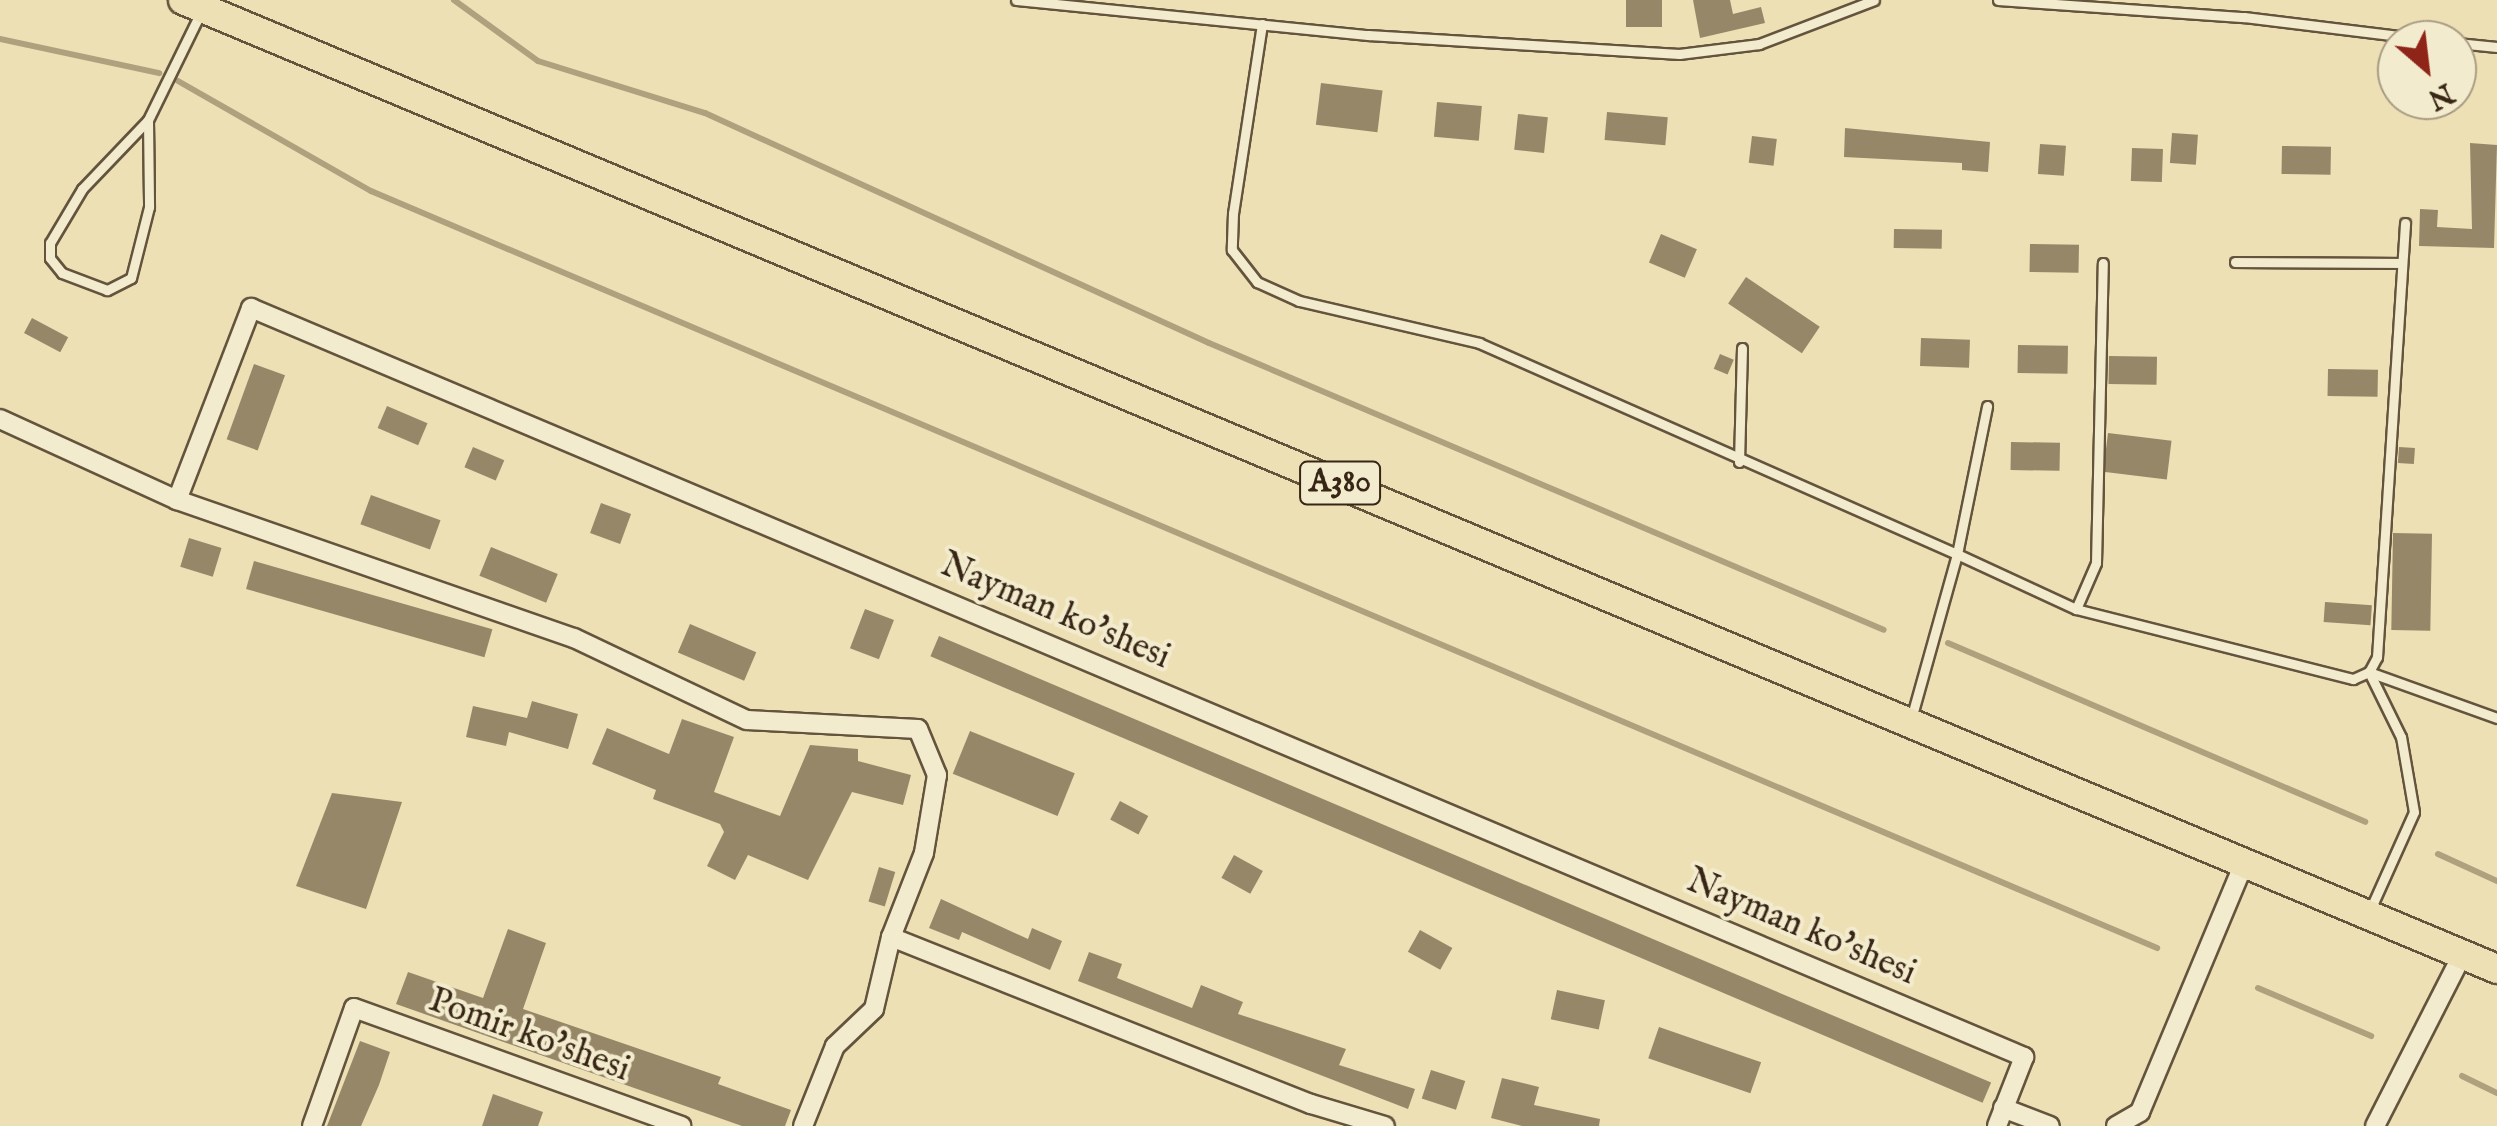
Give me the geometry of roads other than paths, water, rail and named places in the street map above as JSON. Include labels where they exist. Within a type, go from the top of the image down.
[{"type":"highway","name":"A380","points":[[193,4],[2497,968]]},
{"type":"street","name":"Nayman ko'shesi","points":[[177,500],[251,308],[2024,1057],[2000,1117]]},
{"type":"street","points":[[0,419],[177,500],[574,638],[747,720],[918,730],[938,774],[924,853],[892,937],[874,1008],[834,1046],[803,1126]]},
{"type":"street","points":[[2116,1126],[2140,1112],[2245,862]]},
{"type":"street","points":[[892,937],[1311,1104],[1385,1126]]},
{"type":"street","points":[[2375,1126],[2463,953]]},
{"type":"street","name":"Pomir ko'shesi","points":[[312,1126],[354,1008],[682,1126]]},
{"type":"street","points":[[2000,1117],[2050,1126]]},
{"type":"lane","points":[[1016,0],[1262,24],[1679,54],[1759,44],[1874,0]]},
{"type":"lane","points":[[1998,0],[2244,17],[2377,33]]},
{"type":"lane","points":[[148,120],[82,189],[50,243],[50,258],[62,273],[107,290],[130,278],[148,206],[148,120],[193,4]]},
{"type":"lane","points":[[1262,24],[1232,213],[1232,250],[1257,282],[1299,302],[1480,343],[1739,462],[2076,609],[2353,679],[2370,672],[2497,718]]},
{"type":"lane","points":[[2370,672],[2377,657],[2404,223]]},
{"type":"lane","points":[[2076,609],[2096,563],[2104,262]]},
{"type":"lane","points":[[2235,262],[2402,263]]},
{"type":"lane","points":[[1739,462],[1742,348]]},
{"type":"lane","points":[[1910,721],[1956,554],[1988,406]]},
{"type":"lane","points":[[2368,913],[2414,812],[2400,736],[2370,672]]},
{"type":"waterway","points":[[454,0],[538,61],[705,113],[1209,343],[1884,630]]},
{"type":"waterway","points":[[0,39],[159,73]]},
{"type":"waterway","points":[[178,81],[371,191],[2157,948]]},
{"type":"waterway","points":[[1948,643],[2365,822]]},
{"type":"waterway","points":[[2438,854],[2497,881]]},
{"type":"waterway","points":[[2258,988],[2371,1036]]},
{"type":"waterway","points":[[2462,1076],[2497,1093]]}]
